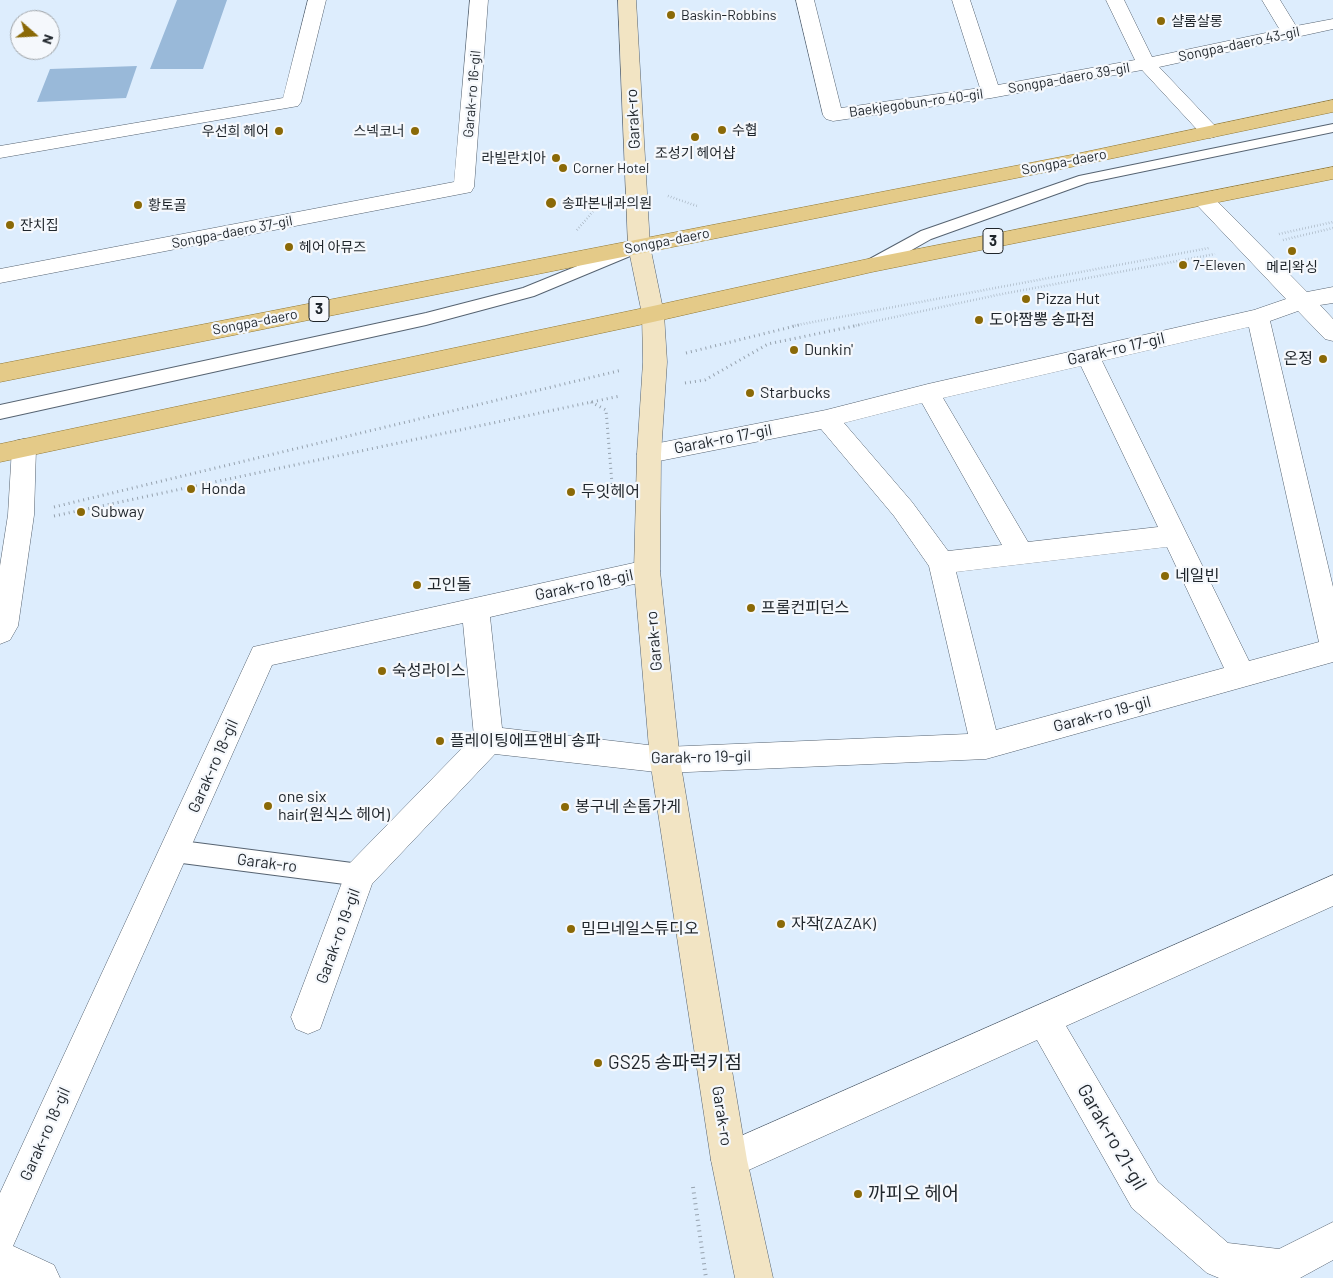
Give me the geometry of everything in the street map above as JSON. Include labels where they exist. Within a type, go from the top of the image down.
[{"type":"main road","name":"Songpa-daero","points":[[0,373],[1333,106]]},
{"type":"main road","name":"3","points":[[12,451],[653,314],[872,265],[1333,173]]},
{"type":"street","points":[[0,152],[291,102],[317,0]]},
{"type":"street","name":"Garak-ro 16-gil","points":[[464,187],[479,0]]},
{"type":"street","name":"Garak-ro","points":[[627,0],[639,246],[653,314],[655,362],[647,571],[665,760],[729,1160],[753,1278]]},
{"type":"street","name":"Baekjegobun-ro 40-gil","points":[[805,0],[833,115],[992,92],[961,0]]},
{"type":"street","name":"Songpa-daero 39-gil","points":[[1115,0],[1146,64],[1210,132]]},
{"type":"street","points":[[1271,0],[1291,33]]},
{"type":"street","name":"Songpa-daero 43-gil","points":[[1146,64],[1333,24]]},
{"type":"street","name":"Songpa-daero 39-gil","points":[[992,92],[1146,64]]},
{"type":"street","name":"Songpa-daero 37-gil","points":[[0,276],[464,187]]},
{"type":"street","points":[[1204,200],[1333,333]]},
{"type":"street","name":"Garak-ro 17-gil","points":[[650,454],[826,419],[928,393],[1258,316],[1303,301],[1333,295]]},
{"type":"street","points":[[1258,316],[1333,645]]},
{"type":"street","points":[[1088,356],[1242,676]]},
{"type":"street","points":[[928,393],[1021,554]]},
{"type":"street","points":[[826,419],[903,510],[940,563],[986,746]]},
{"type":"street","points":[[0,632],[4,626],[21,515],[12,451]]},
{"type":"street","points":[[940,563],[1175,536]]},
{"type":"street","name":"Garak-ro 18-gil","points":[[0,1234],[263,655],[647,571]]},
{"type":"street","points":[[475,608],[489,740]]},
{"type":"street","name":"Garak-ro 19-gil","points":[[308,1017],[360,875],[489,740],[665,760],[986,746],[1333,650]]},
{"type":"street","points":[[729,1160],[1333,890]]},
{"type":"street","name":"Garak-ro 21-gil","points":[[1044,1020],[1144,1195],[1220,1260],[1282,1268],[1333,1240]]},
{"type":"street","points":[[0,1259],[42,1278]]},
{"type":"lane","points":[[1293,114],[1333,111]]},
{"type":"lane","points":[[872,265],[926,235],[1084,179],[1333,128]]},
{"type":"lane","points":[[0,412],[426,319],[528,292],[639,246]]},
{"type":"lane","name":"Garak-ro","points":[[174,851],[360,875]]},
{"type":"path","points":[[665,195],[697,206]]},
{"type":"building","points":[[177,0],[227,0],[203,69],[150,69]]},
{"type":"building","points":[[137,66],[126,98],[37,102],[50,69]]},
{"type":"place","name":"Baskin-Robbins","points":[[671,15]]},
{"type":"place","name":"샬롬살롱","points":[[1161,21]]},
{"type":"place","name":"수협","points":[[722,130]]},
{"type":"place","name":"우선희 헤어","points":[[279,131]]},
{"type":"place","name":"스넥코너","points":[[415,131]]},
{"type":"place","name":"조성기 헤어샵","points":[[695,137]]},
{"type":"place","name":"라빌란치아","points":[[556,158]]},
{"type":"place","name":"Corner Hotel","points":[[563,168]]},
{"type":"place","name":"송파본내과의원","points":[[551,203]]},
{"type":"place","name":"황토골","points":[[138,205]]},
{"type":"place","name":"잔치집","points":[[10,225]]},
{"type":"place","name":"헤어 아뮤즈","points":[[289,247]]},
{"type":"place","name":"메리왁싱","points":[[1292,251]]},
{"type":"place","name":"7-Eleven","points":[[1183,265]]},
{"type":"place","name":"Pizza Hut","points":[[1026,299]]},
{"type":"place","name":"도야짬뽕 송파점","points":[[979,320]]},
{"type":"place","name":"Dunkin'","points":[[794,350]]},
{"type":"place","name":"온정","points":[[1323,359]]},
{"type":"place","name":"Starbucks","points":[[750,393]]},
{"type":"place","name":"Honda","points":[[191,489]]},
{"type":"place","name":"두잇헤어","points":[[571,492]]},
{"type":"place","name":"Subway","points":[[81,512]]},
{"type":"place","name":"네일빈","points":[[1165,576]]},
{"type":"place","name":"고인돌","points":[[417,585]]},
{"type":"place","name":"프롬컨피던스","points":[[751,608]]},
{"type":"place","name":"숙성라이스","points":[[382,671]]},
{"type":"place","name":"플레이팅에프앤비 송파","points":[[440,741]]},
{"type":"place","name":"one six hair(원식스 헤어)","points":[[268,806]]},
{"type":"place","name":"봉구네 손톱가게","points":[[565,807]]},
{"type":"place","name":"자작(ZAZAK)","points":[[781,924]]},
{"type":"place","name":"밈므네일스튜디오","points":[[571,929]]},
{"type":"place","name":"GS25 송파럭키점","points":[[598,1063]]},
{"type":"place","name":"까피오 헤어","points":[[858,1194]]}]
